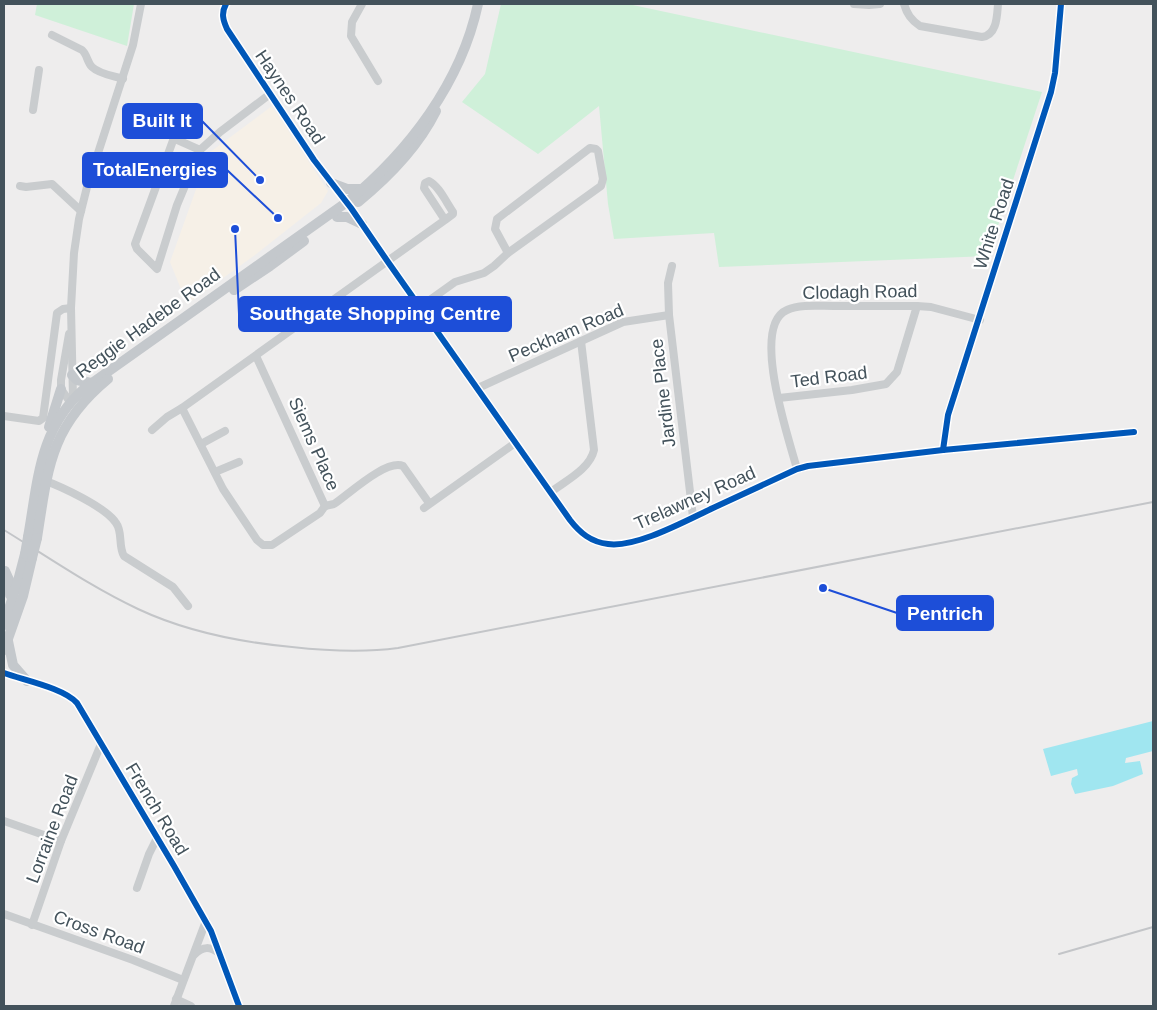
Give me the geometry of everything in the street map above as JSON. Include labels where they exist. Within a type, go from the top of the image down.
[{"type":"main road","name":"Reggie Hadebe Road","points":[[72,404],[84,401],[98,383],[270,266],[337,217],[405,145],[442,96],[456,71],[465,48],[478,4]]},
{"type":"main road","name":"Reggie Hadebe Road","points":[[72,404],[98,383],[382,181],[412,150],[428,128],[442,96]]},
{"type":"main road","points":[[331,183],[347,189],[362,190]]},
{"type":"main road","points":[[337,217],[347,217],[362,224]]},
{"type":"main road","points":[[72,375],[77,380],[98,383]]},
{"type":"main road","points":[[4,650],[32,537],[49,426],[61,389]]},
{"type":"main road","points":[[47,443],[72,404]]},
{"type":"main road","points":[[41,479],[65,426],[72,404]]},
{"type":"main road","points":[[5,570],[23,579]]},
{"type":"main road","points":[[5,570],[10,582],[11,603]]},
{"type":"main road","points":[[4,625],[11,603],[23,579]]},
{"type":"main road","points":[[8,638],[13,665],[27,681]]},
{"type":"street","points":[[72,404],[71,308],[74,253],[81,211],[133,45],[141,4]]},
{"type":"street","name":"Haynes Road","points":[[226,4],[222,14],[227,29],[331,183],[349,205]]},
{"type":"street","points":[[362,4],[352,22],[351,36],[378,81]]},
{"type":"street","points":[[854,4],[880,4]]},
{"type":"street","points":[[904,4],[907,13],[920,26],[982,37],[990,34],[994,29],[998,4]]},
{"type":"street","name":"White Road","points":[[943,450],[948,415],[980,320],[1051,92],[1055,73],[1061,4]]},
{"type":"street","points":[[52,35],[82,50],[93,68],[123,79]]},
{"type":"street","points":[[33,110],[39,70]]},
{"type":"street","points":[[182,116],[135,244],[157,268],[177,205],[200,150],[220,132],[270,94]]},
{"type":"street","points":[[173,138],[200,150]]},
{"type":"street","points":[[420,307],[456,282],[484,273],[508,253],[601,186],[603,179],[596,148],[590,148],[497,219],[495,229],[508,253]]},
{"type":"street","points":[[152,430],[167,417],[256,356],[388,262],[445,220],[453,214],[439,191],[429,181],[425,183],[424,188],[445,220]]},
{"type":"street","points":[[20,186],[52,184],[81,211]]},
{"type":"street","name":"Trelawney Road","points":[[349,205],[550,492],[580,532],[588,538],[609,544],[630,542],[646,537],[797,469],[820,464],[1134,432]]},
{"type":"street","name":"Jardine Place","points":[[672,266],[668,283],[669,316],[693,517]]},
{"type":"street","name":"Clodagh Road","points":[[797,469],[775,385],[771,336],[775,322],[782,313],[793,308],[818,306],[917,306],[930,307],[980,320]]},
{"type":"street","name":"Ted Road","points":[[779,398],[852,390],[886,384],[897,372],[917,306]]},
{"type":"street","points":[[4,416],[36,421],[43,418],[57,313],[63,309],[71,308]]},
{"type":"street","name":"Peckham Road","points":[[478,388],[622,322],[669,316]]},
{"type":"street","points":[[71,324],[61,376],[61,389],[72,404]]},
{"type":"street","points":[[550,492],[586,466],[593,455],[594,450],[581,341]]},
{"type":"street","name":"Siems Place","points":[[215,472],[223,489],[257,540],[266,546],[272,545],[320,513],[325,506],[256,356]]},
{"type":"street","points":[[182,408],[215,472],[239,462]]},
{"type":"street","points":[[201,444],[225,431]]},
{"type":"street","points":[[325,506],[334,504],[383,469],[397,464],[403,466],[427,505],[516,443]]},
{"type":"street","points":[[41,479],[90,503],[113,519],[118,527],[121,550],[124,556],[173,587],[188,606]]},
{"type":"street","name":"French Road","points":[[4,673],[63,692],[77,703],[206,921],[239,1006]]},
{"type":"street","name":"Lorraine Road","points":[[32,925],[61,841],[101,744]]},
{"type":"street","points":[[4,821],[61,841]]},
{"type":"street","points":[[137,888],[157,838]]},
{"type":"street","name":"Cross Road","points":[[4,914],[183,980]]},
{"type":"street","points":[[191,1006],[175,1003],[206,921]]},
{"type":"street","points":[[192,956],[205,948],[213,949],[220,954]]},
{"type":"shaded area","points":[[272,106],[328,191],[321,203],[255,255],[187,304],[170,262],[209,153]]},
{"type":"green space","points":[[37,4],[134,4],[127,46],[35,15]]},
{"type":"green space","points":[[501,4],[628,4],[1042,92],[988,256],[719,267],[714,233],[614,239],[608,204],[599,106],[538,154],[462,102],[485,74]]},
{"type":"water","points":[[1153,721],[1153,751],[1126,758],[1125,763],[1140,761],[1143,774],[1113,786],[1075,794],[1071,784],[1072,778],[1078,775],[1077,769],[1051,776],[1043,749]]},
{"type":"railway","points":[[4,530],[103,591],[138,609],[175,624],[213,635],[272,645],[319,650],[358,651],[398,648],[1153,502]]},
{"type":"railway","points":[[1059,954],[1153,927]]},
{"type":"cycle path","points":[[226,4],[223,16],[227,29],[314,160],[351,208],[570,520],[582,533],[591,539],[602,543],[620,544],[647,538],[797,469],[808,466],[943,450],[1134,432]]},
{"type":"cycle path","points":[[943,450],[948,415],[1051,92],[1055,73],[1061,4]]},
{"type":"cycle path","points":[[4,673],[63,693],[77,703],[211,931],[239,1006]]},
{"type":"place","name":"Built It","points":[[260,180]]},
{"type":"place","name":"TotalEnergies","points":[[278,218]]},
{"type":"place","name":"Southgate Shopping Centre","points":[[235,229]]},
{"type":"place","name":"Pentrich","points":[[823,588]]}]
